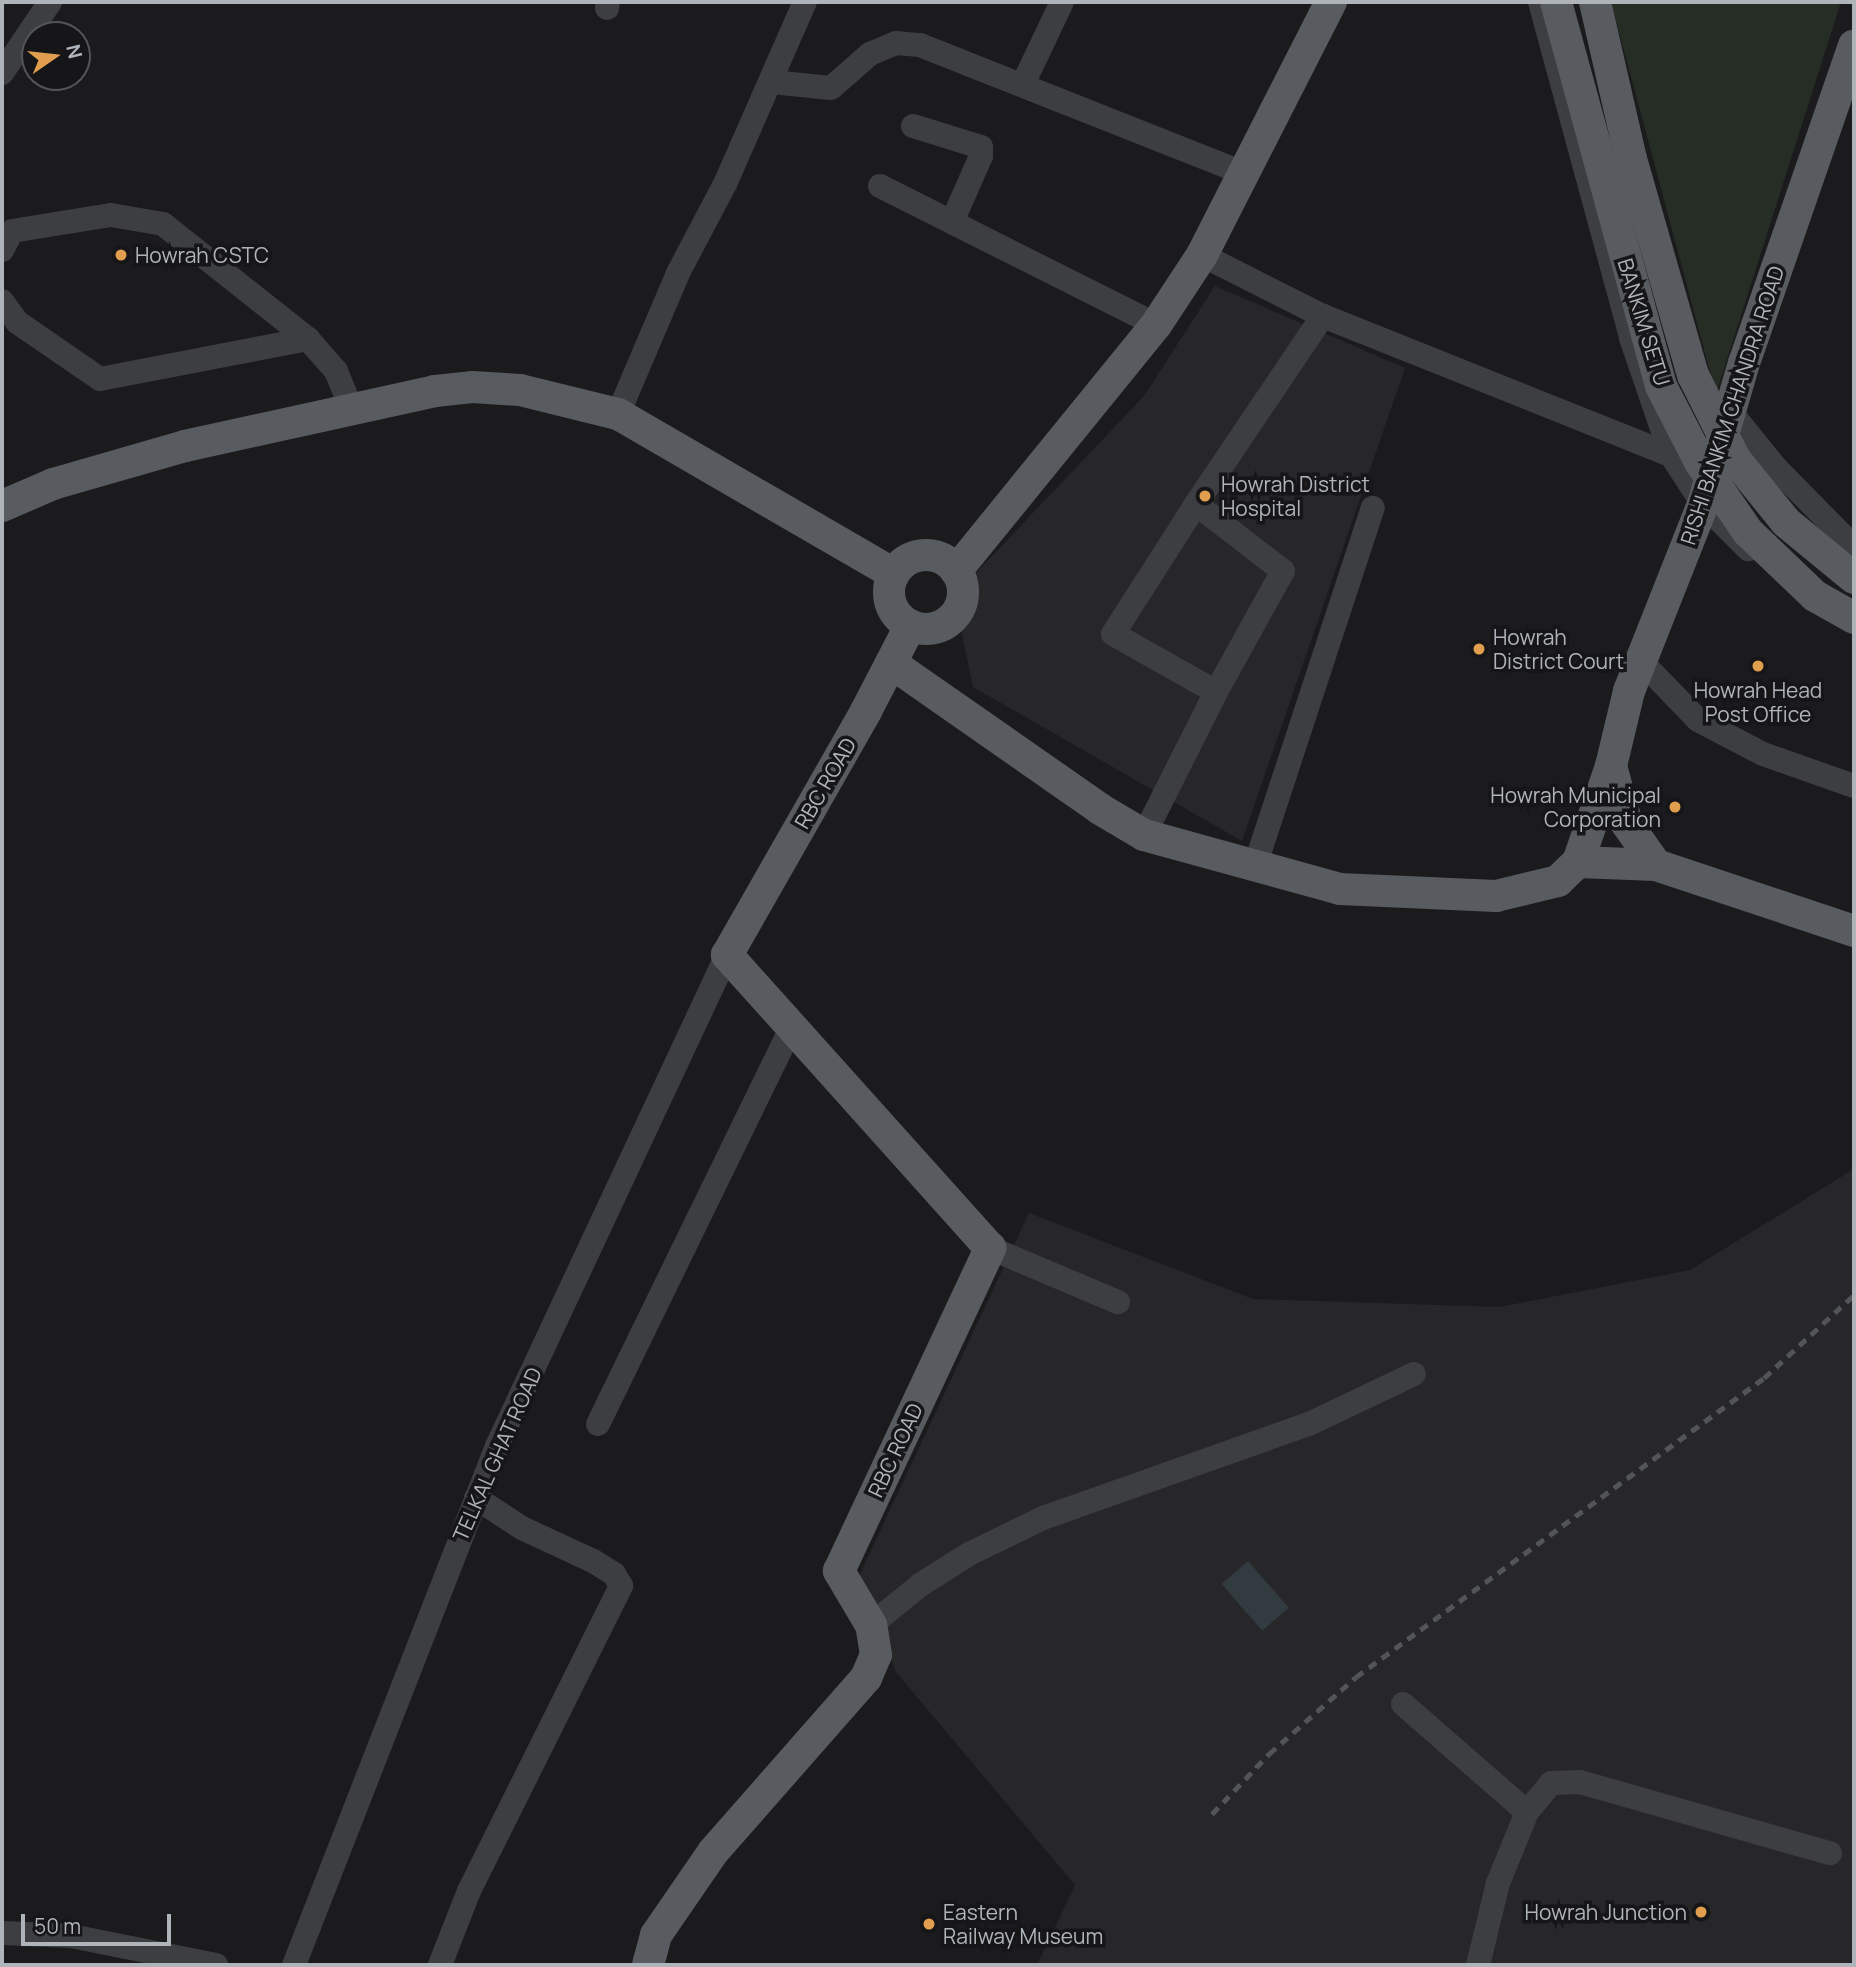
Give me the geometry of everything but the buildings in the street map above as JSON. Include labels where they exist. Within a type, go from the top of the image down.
[{"type":"main road","points":[[956,571],[1156,325],[1202,255],[1331,2]]},
{"type":"main road","name":"BANKIM SETU","points":[[1556,2],[1661,386],[1700,462],[1748,533],[1815,596],[1854,618]]},
{"type":"main road","name":"BANKIM SETU","points":[[1595,2],[1631,159],[1693,375],[1735,459],[1786,522],[1854,578]]},
{"type":"main road","name":"RISHI BANKIM CHANDRA ROAD","points":[[1577,862],[1611,766],[1640,660],[1703,504],[1730,411],[1854,45]]},
{"type":"main road","points":[[2,506],[53,484],[186,446],[472,387],[559,397],[618,414],[894,574]]},
{"type":"main road","points":[[924,555],[947,562],[956,571],[963,594],[954,617],[933,629],[910,626],[892,609],[889,585],[894,574],[912,558],[924,555]]},
{"type":"main road","name":"RBC ROAD","points":[[727,955],[910,626]]},
{"type":"main road","points":[[891,663],[1100,809],[1144,835],[1255,866],[1340,889],[1496,896],[1558,881],[1577,862],[1656,866],[1854,931]]},
{"type":"main road","points":[[1611,766],[1627,824],[1656,866]]},
{"type":"main road","points":[[727,955],[793,1024],[990,1248]]},
{"type":"main road","name":"RBC ROAD","points":[[648,1965],[656,1935],[713,1852],[866,1678],[876,1655],[871,1625],[839,1571],[990,1248]]},
{"type":"street","points":[[2,73],[50,2]]},
{"type":"street","points":[[618,414],[678,273],[772,82],[805,2]]},
{"type":"street","points":[[1023,84],[1062,2]]},
{"type":"street","points":[[1540,2],[1631,338],[1671,456],[1703,504],[1784,586],[1854,633]]},
{"type":"street","points":[[772,82],[831,88],[870,54],[895,43],[942,51],[1244,173]]},
{"type":"street","points":[[913,127],[981,147],[981,156],[952,222]]},
{"type":"street","points":[[880,186],[1156,325]]},
{"type":"street","points":[[2,250],[12,231],[111,215],[163,224],[308,339],[337,371],[352,410]]},
{"type":"street","points":[[1202,255],[1323,316],[1671,456]]},
{"type":"street","points":[[2,301],[17,322],[100,379],[308,339]]},
{"type":"street","points":[[1216,692],[1113,634],[1196,504],[1323,316]]},
{"type":"street","points":[[1671,456],[1730,411],[1775,467],[1854,547]]},
{"type":"street","points":[[1144,835],[1216,692],[1283,570],[1196,504]]},
{"type":"street","points":[[1255,866],[1373,508]]},
{"type":"street","points":[[1640,660],[1698,720],[1763,754],[1854,786]]},
{"type":"street","name":"TELKAL GHAT ROAD","points":[[294,1965],[476,1498],[727,955]]},
{"type":"street","points":[[598,1424],[793,1024]]},
{"type":"street","points":[[990,1248],[1118,1302]]},
{"type":"street","points":[[871,1625],[920,1585],[969,1554],[1044,1518],[1309,1424],[1414,1374]]},
{"type":"street","points":[[440,1965],[470,1891],[621,1586],[614,1574],[523,1528],[476,1498]]},
{"type":"street","points":[[1403,1704],[1527,1812]]},
{"type":"street","points":[[1478,1965],[1498,1883],[1527,1812],[1551,1783],[1580,1782],[1830,1853]]},
{"type":"street","points":[[2,1933],[71,1936],[216,1965]]},
{"type":"shaded area","points":[[1611,2],[1841,2],[1716,394]]},
{"type":"shaded area","name":"Howrah District Hospital","points":[[1215,286],[1405,368],[1242,841],[973,687],[954,596],[1144,396]]},
{"type":"shaded area","name":"Howrah Junction","points":[[1854,1169],[1854,1965],[1037,1965],[1075,1885],[896,1672],[859,1576],[1029,1213],[1253,1299],[1499,1307],[1690,1270]]},
{"type":"shaded area","points":[[1248,1561],[1289,1608],[1262,1631],[1222,1584]]},
{"type":"railway","points":[[1212,1814],[1269,1754],[1356,1677],[1764,1378],[1854,1295]]},
{"type":"place","name":"Howrah CSTC","points":[[121,255]]},
{"type":"place","name":"Howrah District Hospital","points":[[1205,496]]},
{"type":"place","name":"Howrah District Court","points":[[1479,649]]},
{"type":"place","name":"Howrah Head Post Office","points":[[1758,666]]},
{"type":"place","name":"Howrah Municipal Corporation","points":[[1675,807]]},
{"type":"place","name":"Howrah Junction","points":[[1701,1912]]},
{"type":"place","name":"Eastern Railway Museum","points":[[929,1924]]}]
